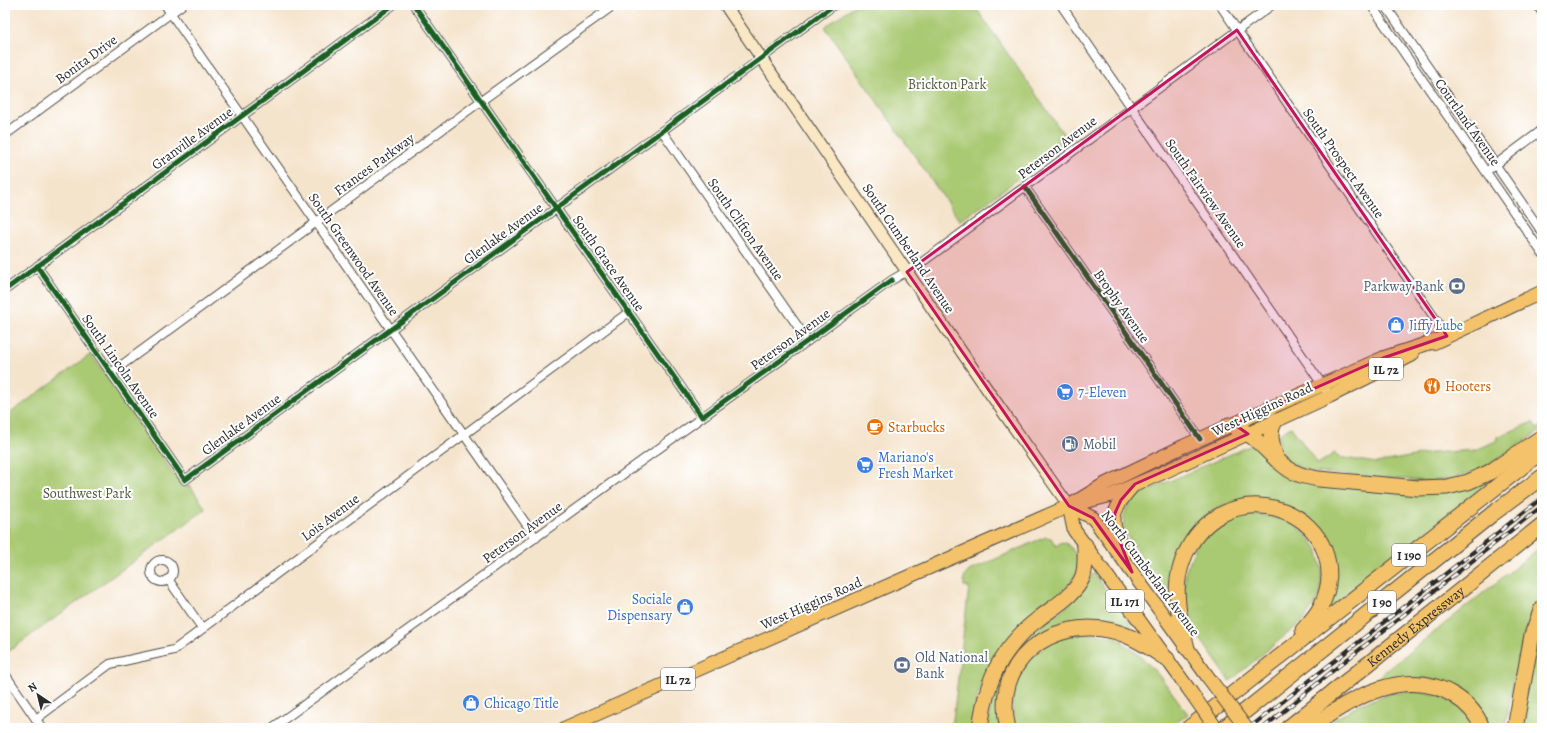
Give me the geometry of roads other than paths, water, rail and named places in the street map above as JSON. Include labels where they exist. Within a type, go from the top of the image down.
[{"type":"highway","points":[[1275,421],[1271,427],[1272,444],[1277,460]]},
{"type":"highway","points":[[1230,425],[1240,428],[1277,460],[1296,474],[1319,479],[1418,488],[1447,487],[1468,482],[1490,472],[1542,437]]},
{"type":"highway","name":"I 190","points":[[1189,728],[1542,451]]},
{"type":"highway","name":"I 90","points":[[1224,728],[1491,515],[1542,477]]},
{"type":"highway","points":[[1186,648],[1178,613],[1178,580],[1183,556],[1196,534],[1215,518],[1226,512],[1242,508],[1253,506],[1265,507],[1286,512],[1305,523],[1316,534],[1322,544],[1327,554],[1330,566],[1328,585],[1321,606],[1302,632],[1276,659]]},
{"type":"highway","name":"Kennedy Expressway","points":[[1288,728],[1542,525]]},
{"type":"highway","points":[[980,728],[988,687],[997,668],[1007,651],[1020,636],[1036,620],[1071,593],[1078,585],[1083,575],[1085,545]]},
{"type":"highway","points":[[1515,728],[1532,635],[1542,608]]},
{"type":"highway","points":[[1008,728],[1005,712],[1005,699],[1007,687],[1012,676],[1019,663],[1029,650],[1050,636],[1074,629],[1114,631],[1136,640],[1167,659]]},
{"type":"highway","points":[[1310,728],[1360,697],[1380,689],[1402,683],[1425,684],[1447,691],[1462,700],[1473,711],[1482,728]]},
{"type":"main road","name":"West Higgins Road","points":[[1069,506],[1112,495],[1248,434],[1389,368],[1444,338],[1542,292]]},
{"type":"main road","name":"West Higgins Road","points":[[565,728],[1069,506],[1105,484],[1321,384],[1383,358],[1444,338]]},
{"type":"main road","points":[[1132,572],[1114,527],[1114,521],[1115,513],[1121,500],[1135,484]]},
{"type":"main road","name":"IL 171","points":[[1069,506],[1074,530],[1216,728]]},
{"type":"main road","name":"North Cumberland Avenue","points":[[1069,506],[1093,518],[1186,648],[1246,728]]},
{"type":"street","name":"South Greenwood Avenue","points":[[165,5],[536,538]]},
{"type":"street","name":"Bonita Drive","points":[[5,135],[182,5]]},
{"type":"street","name":"Granville Avenue","points":[[5,290],[393,5]]},
{"type":"street","name":"South Grace Avenue","points":[[414,5],[702,417]]},
{"type":"street","name":"Frances Parkway","points":[[111,373],[614,5]]},
{"type":"street","name":"South Cumberland Avenue","points":[[725,5],[1069,506]]},
{"type":"street","name":"Glenlake Avenue","points":[[185,480],[834,5]]},
{"type":"street","name":"South Fairview Avenue","points":[[1061,5],[1330,396]]},
{"type":"street","name":"South Prospect Avenue","points":[[1220,5],[1444,338]]},
{"type":"street","name":"Peterson Avenue","points":[[272,728],[892,280],[921,263],[1272,5]]},
{"type":"street","name":"Courtland Avenue","points":[[1371,5],[1542,253]]},
{"type":"street","name":"Courtland Avenue","points":[[1385,5],[1542,232]]},
{"type":"street","points":[[1538,5],[1542,12]]},
{"type":"street","points":[[1486,171],[1542,130]]},
{"type":"street","name":"South Clifton Avenue","points":[[662,131],[808,341]]},
{"type":"street","name":"Brophy Avenue","points":[[1025,187],[1200,439]]},
{"type":"street","name":"South Lincoln Avenue","points":[[38,266],[185,480]]},
{"type":"street","name":"Lois Avenue","points":[[36,719],[110,664],[174,650],[629,312]]},
{"type":"street","points":[[168,579],[202,628]]},
{"type":"street","points":[[5,674],[42,728]]},
{"type":"railway","points":[[1249,728],[1542,498]]},
{"type":"railway","points":[[1263,728],[1335,669],[1542,506]]},
{"type":"place","name":"Parkway Bank","points":[[1457,286]]},
{"type":"place","name":"Jiffy Lube","points":[[1396,325]]},
{"type":"place","name":"Hooters","points":[[1432,386]]},
{"type":"place","name":"7-Eleven","points":[[1065,392]]},
{"type":"place","name":"Starbucks","points":[[875,427]]},
{"type":"place","name":"Mobil","points":[[1070,444]]},
{"type":"place","name":"Mariano's Fresh Market","points":[[865,465]]},
{"type":"place","name":"Sociale Dispensary","points":[[685,607]]},
{"type":"place","name":"Old National Bank","points":[[902,665]]},
{"type":"place","name":"Chicago Title","points":[[471,703]]},
{"type":"park label","name":"Brickton Park","points":[[947,84]]},
{"type":"park label","name":"Southwest Park","points":[[87,493]]}]
